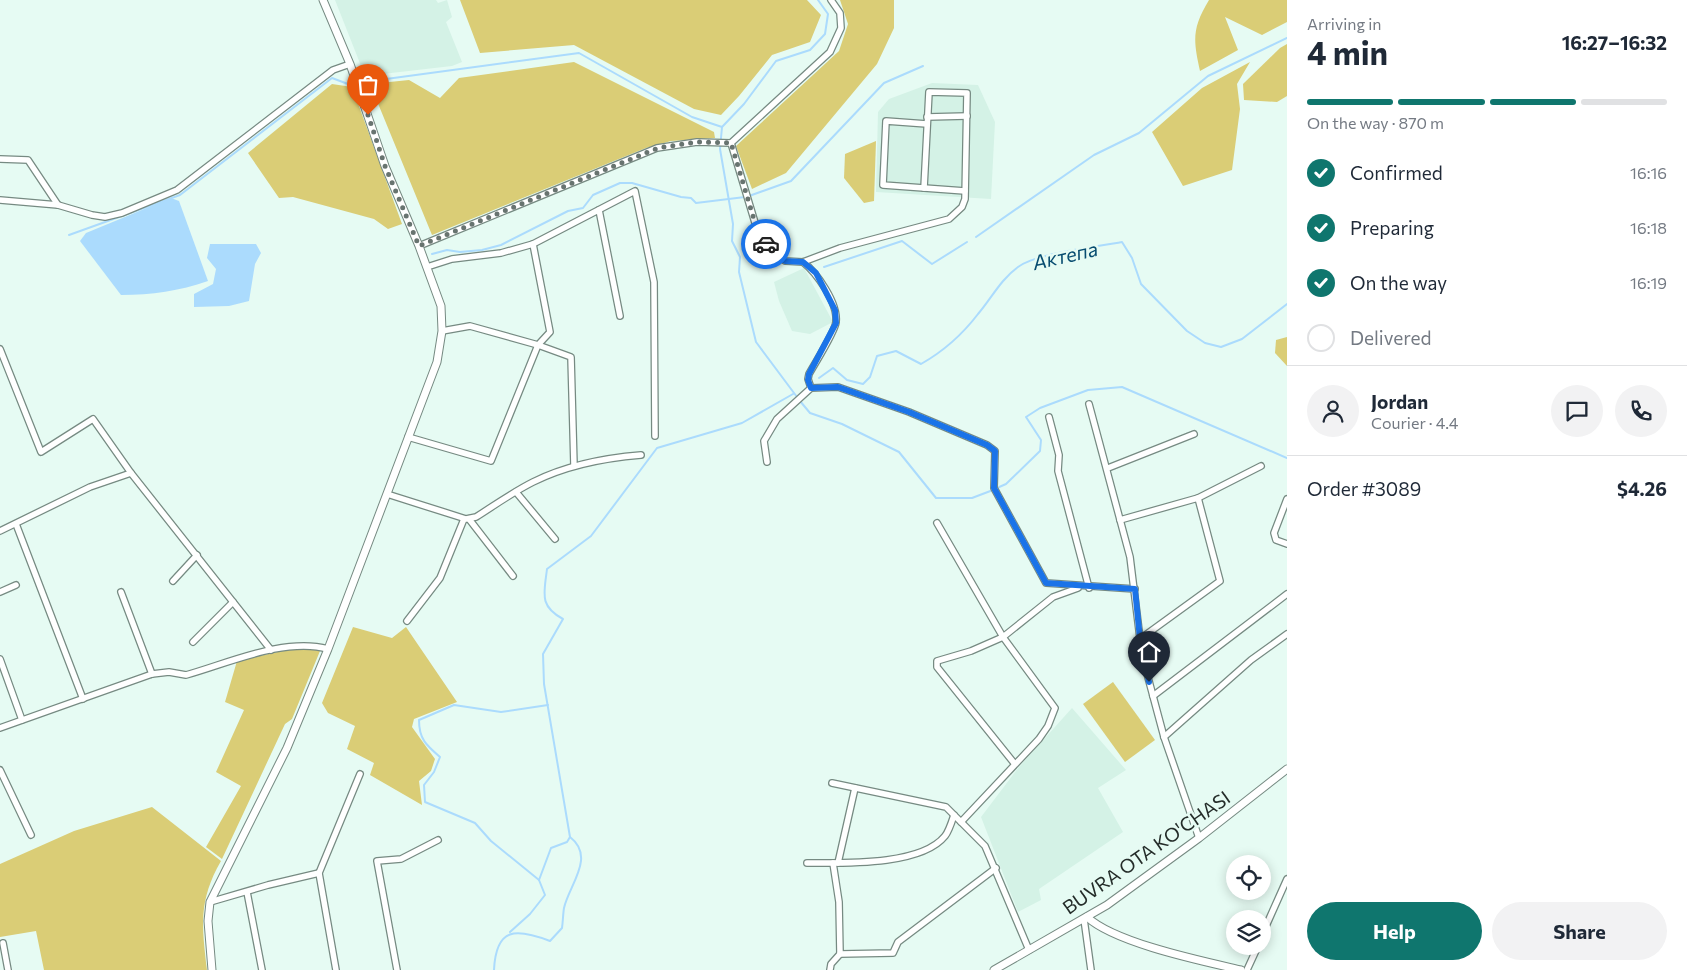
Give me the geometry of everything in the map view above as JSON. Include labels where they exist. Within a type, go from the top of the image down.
[{"type":"main road","points":[[212,970],[208,921],[210,902],[288,748],[328,649],[437,362],[442,331],[441,306],[427,267],[385,166],[350,64],[323,0]]},
{"type":"main road","name":"BUVRA OTA KO'CHASI","points":[[996,969],[1107,905],[1199,838],[1287,769]]},
{"type":"main road","points":[[1085,918],[1118,934],[1143,943],[1194,959],[1241,970]]},
{"type":"street","points":[[419,246],[658,148],[697,142],[731,143],[830,52],[841,28],[840,14],[831,0]]},
{"type":"street","points":[[0,200],[58,205],[105,217],[122,213],[177,190],[333,70],[350,64]]},
{"type":"street","points":[[731,143],[756,226],[768,246],[774,254],[785,261],[803,262],[840,248],[949,219],[962,207],[965,191],[967,93],[929,92],[924,188]]},
{"type":"street","points":[[965,191],[883,185],[886,121],[927,121],[967,116]]},
{"type":"street","points":[[0,159],[28,160],[58,205]]},
{"type":"street","points":[[427,267],[452,259],[501,253],[533,244],[634,191],[654,282],[655,436]]},
{"type":"street","points":[[599,210],[620,316]]},
{"type":"street","points":[[408,437],[491,461],[538,344],[550,332],[533,244]]},
{"type":"street","points":[[803,262],[816,273],[835,310],[836,323],[809,374],[808,380],[811,388]]},
{"type":"street","points":[[442,331],[470,326],[538,344],[571,357],[574,466]]},
{"type":"street","points":[[0,349],[40,452],[93,419],[131,474],[271,650]]},
{"type":"street","points":[[767,462],[764,441],[777,419],[811,388],[838,387],[909,412],[987,445],[995,451],[994,488],[1046,583],[1089,588],[1135,589]]},
{"type":"street","points":[[1089,404],[1108,468],[1130,556],[1140,639],[1153,696],[1164,737],[1199,838]]},
{"type":"street","points":[[1048,418],[1059,455],[1058,471],[1089,588]]},
{"type":"street","points":[[1108,468],[1194,434]]},
{"type":"street","points":[[407,621],[440,578],[467,519],[533,482],[574,466],[605,458],[641,455]]},
{"type":"street","points":[[1120,520],[1198,498],[1261,466]]},
{"type":"street","points":[[0,531],[90,487],[131,474]]},
{"type":"street","points":[[516,492],[555,539]]},
{"type":"street","points":[[387,494],[467,519],[513,576]]},
{"type":"street","points":[[1140,639],[1220,581],[1198,498]]},
{"type":"street","points":[[1287,499],[1274,533],[1276,540],[1287,544]]},
{"type":"street","points":[[937,523],[1002,636],[1055,708],[1048,726],[1039,739],[1014,763],[960,822]]},
{"type":"street","points":[[16,524],[83,699]]},
{"type":"street","points":[[173,581],[196,555]]},
{"type":"street","points":[[0,592],[16,585]]},
{"type":"street","points":[[1014,763],[937,667],[936,661],[971,651],[1002,636],[1053,597],[1081,587]]},
{"type":"street","points":[[121,592],[152,674]]},
{"type":"street","points":[[1153,696],[1287,594]]},
{"type":"street","points":[[193,642],[233,602]]},
{"type":"street","points":[[1164,737],[1251,660],[1287,634]]},
{"type":"street","points":[[0,728],[152,674],[169,672],[186,676],[288,646],[316,645],[328,649]]},
{"type":"street","points":[[0,659],[22,720]]},
{"type":"street","points":[[0,770],[31,835]]},
{"type":"street","points":[[336,970],[319,873],[360,774]]},
{"type":"street","points":[[832,784],[946,807],[986,846],[1029,950]]},
{"type":"street","points":[[830,970],[831,964],[840,954],[836,863],[855,788]]},
{"type":"street","points":[[807,863],[895,859],[926,850],[945,836],[954,815]]},
{"type":"street","points":[[397,970],[377,861],[401,859],[438,840]]},
{"type":"street","points":[[840,954],[893,953],[898,942],[996,868]]},
{"type":"street","points":[[210,902],[268,885],[319,873]]},
{"type":"street","points":[[1271,915],[1287,879]]},
{"type":"street","points":[[246,892],[262,970]]},
{"type":"street","points":[[1085,918],[1091,970]]},
{"type":"street","points":[[3,943],[8,970]]},
{"type":"street","points":[[1247,970],[1254,955]]},
{"type":"shaded area","points":[[335,0],[436,0],[438,3],[447,0],[452,17],[446,22],[462,62],[452,66],[365,76]]},
{"type":"shaded area","points":[[460,0],[807,0],[821,15],[810,42],[772,55],[721,115],[694,109],[574,45],[480,53]]},
{"type":"shaded area","points":[[840,0],[894,0],[894,28],[877,64],[786,173],[752,189],[736,146],[839,51],[848,24]]},
{"type":"shaded area","points":[[1209,0],[1287,0],[1287,22],[1262,35],[1225,17],[1238,50],[1200,71],[1195,42],[1196,34],[1199,19]]},
{"type":"shaded area","points":[[1287,44],[1287,96],[1277,102],[1244,100],[1243,84],[1280,48]]},
{"type":"shaded area","points":[[574,62],[714,132],[715,138],[671,141],[646,148],[432,235],[370,84],[409,80],[440,98],[459,78]]},
{"type":"shaded area","points":[[1250,62],[1237,84],[1240,109],[1232,170],[1183,186],[1152,132],[1202,88]]},
{"type":"shaded area","points":[[932,83],[978,85],[995,122],[991,199],[876,192],[878,112],[889,99]]},
{"type":"shaded area","points":[[332,84],[352,87],[402,224],[388,229],[374,219],[293,197],[279,198],[248,153]]},
{"type":"shaded area","points":[[876,141],[874,201],[864,203],[844,178],[845,154]]},
{"type":"shaded area","points":[[804,268],[833,322],[810,334],[792,331],[779,301],[774,282]]},
{"type":"shaded area","points":[[1287,337],[1287,366],[1275,353],[1276,340]]},
{"type":"shaded area","points":[[353,627],[392,638],[406,627],[457,702],[414,719],[412,727],[435,759],[431,771],[419,781],[422,805],[370,775],[374,763],[347,749],[355,726],[328,713],[322,703]]},
{"type":"shaded area","points":[[291,649],[313,649],[320,651],[292,719],[285,724],[222,859],[206,847],[241,786],[216,772],[244,710],[225,702],[237,661]]},
{"type":"shaded area","points":[[1113,682],[1155,740],[1125,762],[1083,704]]},
{"type":"shaded area","points":[[1072,708],[1126,770],[1098,788],[1123,832],[1039,889],[1041,900],[1018,912],[981,817],[1019,767]]},
{"type":"shaded area","points":[[152,807],[221,861],[208,889],[203,914],[207,970],[44,970],[36,931],[0,937],[0,864],[74,831]]},
{"type":"water","points":[[171,198],[179,201],[208,281],[165,292],[121,295],[80,241],[86,233]]},
{"type":"water","points":[[210,244],[256,244],[261,253],[255,264],[249,301],[229,306],[194,307],[194,294],[213,284],[216,269],[207,258]]},
{"type":"waterway","points":[[364,82],[579,53],[692,117],[722,127],[744,104],[776,61],[810,50],[825,34],[828,14],[818,0]]},
{"type":"waterway","points":[[976,237],[1094,155],[1139,133],[1208,76],[1287,38]]},
{"type":"waterway","points":[[749,196],[791,181],[884,83],[923,66]]},
{"type":"waterway","points":[[69,235],[180,195],[332,78],[348,84]]},
{"type":"waterway","points":[[722,127],[720,149],[733,224],[732,241],[740,257],[739,272],[756,342],[797,397]]},
{"type":"waterway","points":[[432,254],[447,250],[460,252],[482,250],[501,245],[568,211],[583,208],[593,195],[620,183],[632,183],[691,198],[696,203],[745,197]]},
{"type":"waterway","points":[[824,267],[902,241],[932,264],[967,242]]},
{"type":"waterway","name":"Актепа","points":[[819,378],[833,368],[847,380],[863,384],[870,377],[877,356],[896,351],[921,364],[959,336],[1001,283],[1018,267],[1027,262],[1053,254],[1122,242],[1132,258],[1141,284],[1187,331],[1205,343],[1221,347],[1242,339],[1287,304]]},
{"type":"waterway","points":[[997,488],[1006,484],[1040,451],[1041,440],[1026,417],[1040,408],[1088,390],[1122,387],[1287,458]]},
{"type":"waterway","points":[[494,970],[499,946],[504,938],[510,934],[527,934],[550,941],[562,928],[564,908],[581,862],[581,853],[570,837],[544,684],[543,654],[563,619],[550,609],[545,598],[547,569],[591,536],[657,448],[742,423],[793,394]]},
{"type":"waterway","points":[[800,401],[810,413],[842,424],[899,452],[936,498],[972,498],[993,490]]},
{"type":"waterway","points":[[510,932],[530,914],[545,895],[539,880],[491,841],[475,823],[425,802],[424,785],[434,772],[440,757],[424,741],[420,732],[419,720],[454,705],[501,712],[548,705]]},
{"type":"waterway","points":[[539,880],[551,848],[567,842],[570,837]]},
{"type":"way so far","points":[[368,115],[385,166],[419,246],[658,148],[697,142],[731,143],[756,226],[766,244]]},
{"type":"route","points":[[766,244],[774,254],[785,261],[803,262],[816,273],[835,310],[836,323],[809,374],[808,380],[811,388],[838,387],[909,412],[987,445],[995,451],[994,488],[1046,583],[1081,587],[1135,589],[1142,655],[1149,682]]}]
